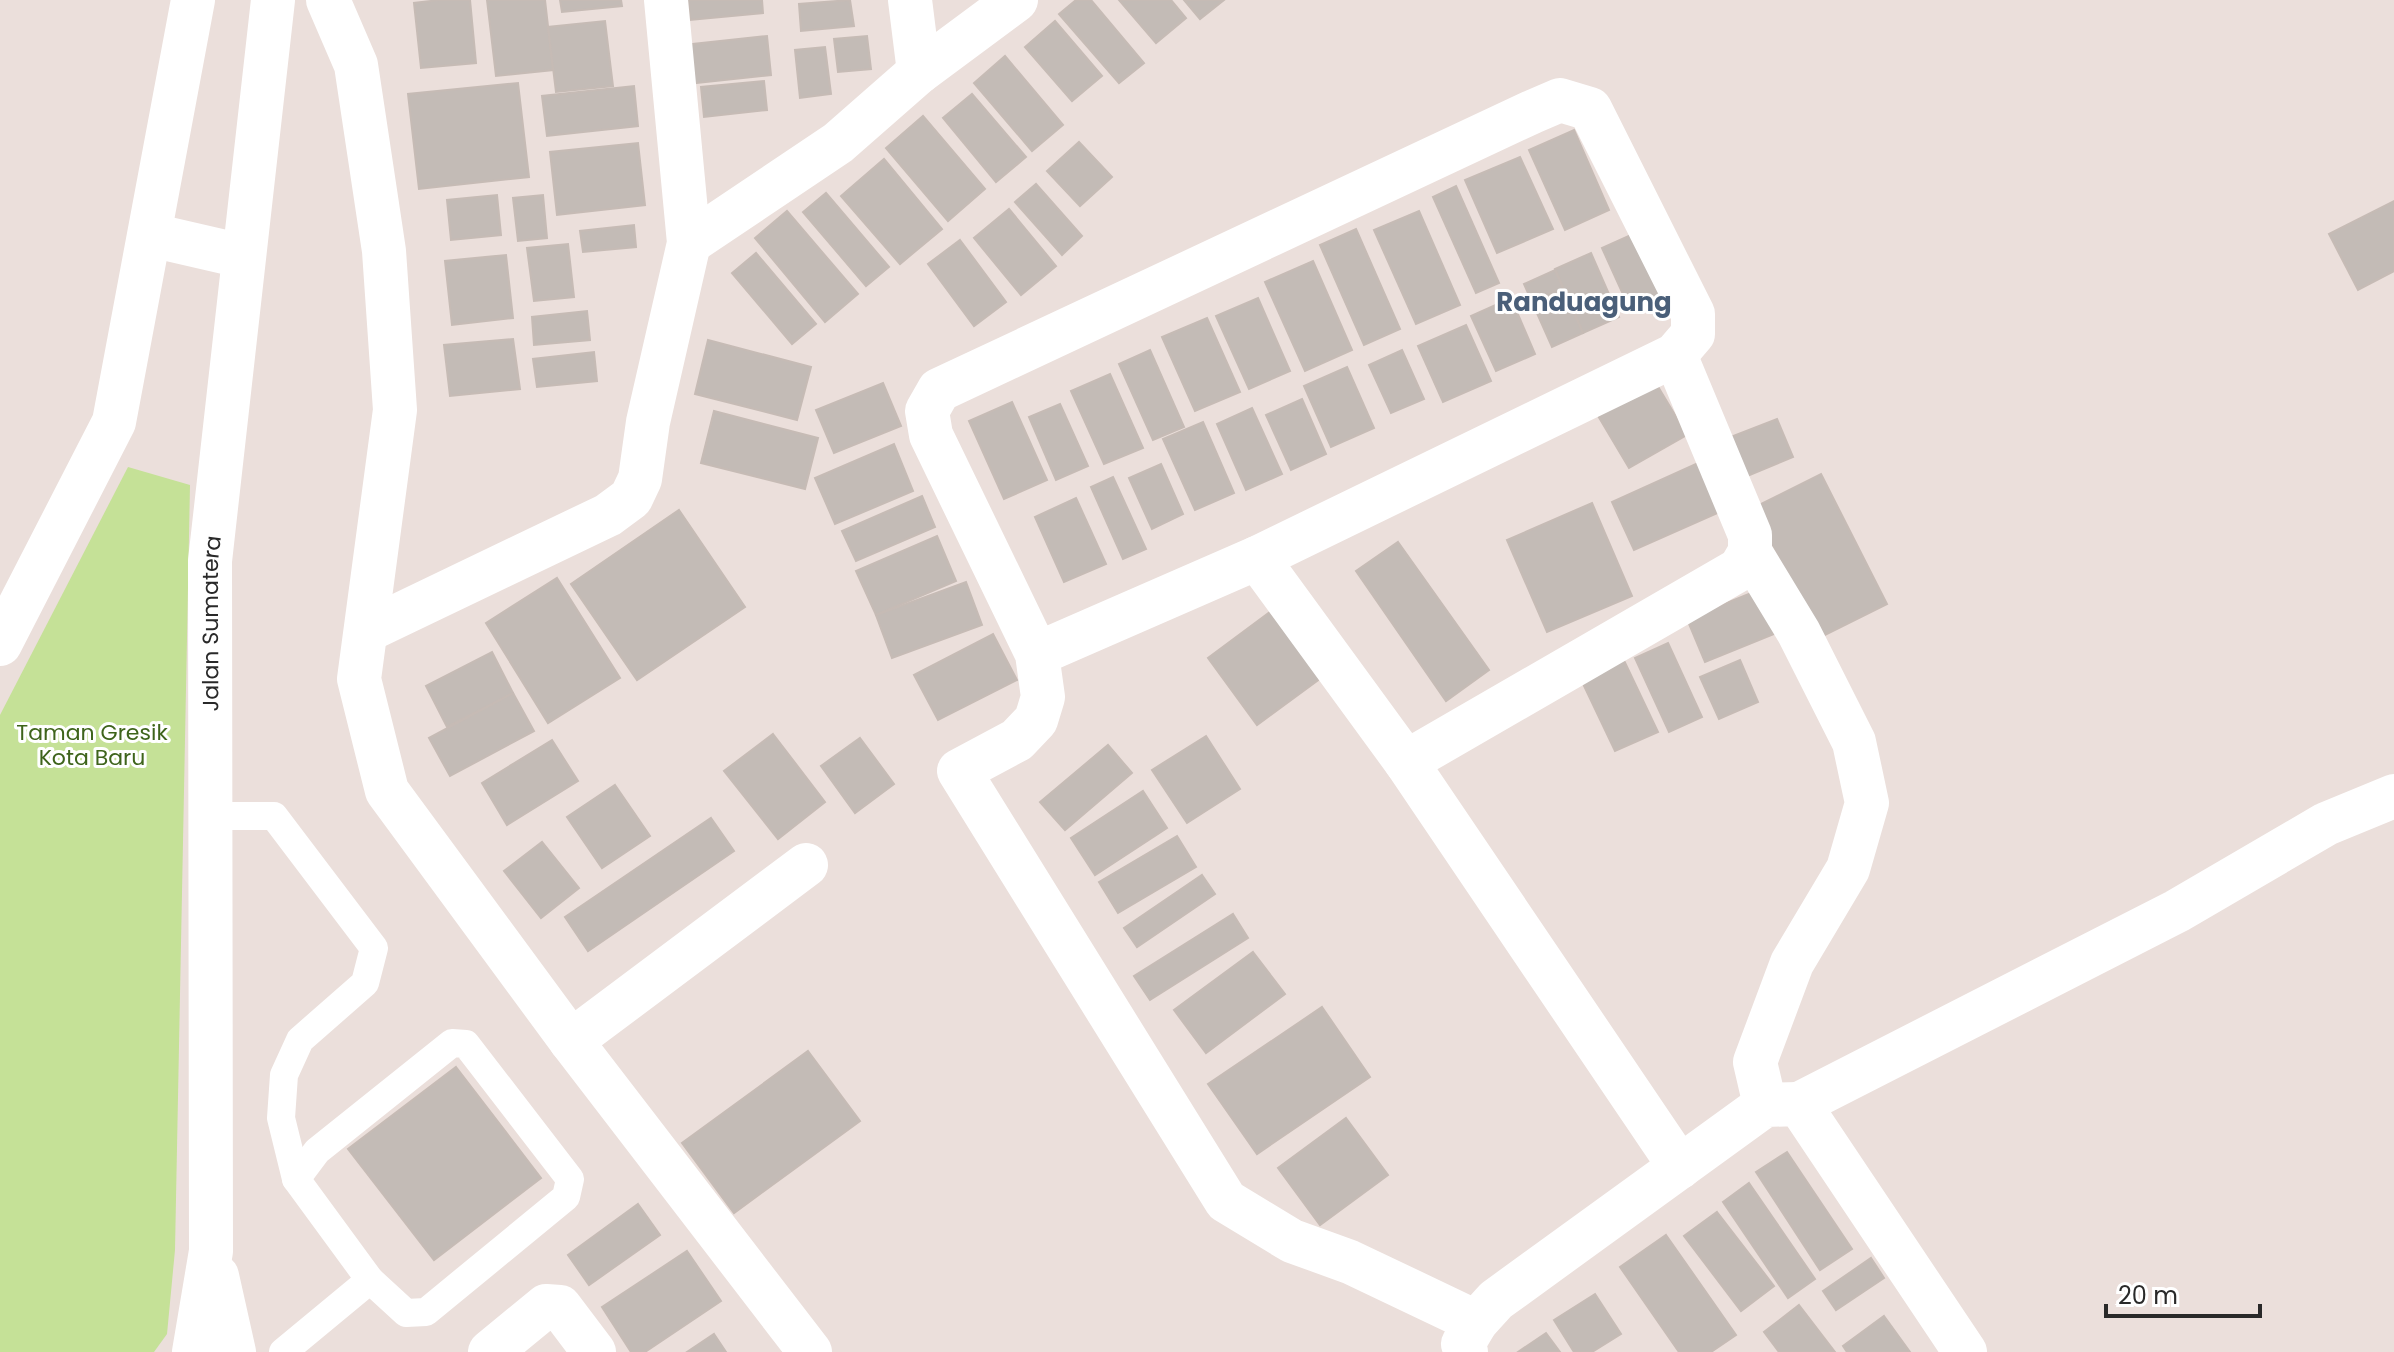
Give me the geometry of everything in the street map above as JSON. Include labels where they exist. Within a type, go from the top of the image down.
[{"type":"street","points":[[0,644],[114,422],[193,0]]},
{"type":"street","name":"Jalan Sumatera","points":[[211,1251],[210,561],[273,0]]},
{"type":"street","points":[[328,0],[356,65],[384,251],[395,410],[359,679],[387,791],[571,1041],[810,1352]]},
{"type":"street","points":[[366,631],[608,515],[631,498],[640,479],[648,422],[689,243],[666,0]]},
{"type":"street","points":[[910,0],[919,72]]},
{"type":"street","points":[[689,243],[838,143],[919,72],[1016,0]]},
{"type":"street","points":[[1037,654],[1257,558],[1675,355],[1693,334],[1693,314],[1590,109],[1560,100],[939,390],[927,411],[931,435],[1037,654],[1043,697],[1036,720],[1017,740],[959,771],[1226,1201],[1292,1241],[1350,1262],[1471,1337],[1496,1300],[1680,1167],[1782,1104],[2177,911],[2326,824],[2394,796]]},
{"type":"street","points":[[151,235],[242,256]]},
{"type":"street","points":[[1406,762],[1740,569],[1750,552],[1750,535],[1675,355]]},
{"type":"street","points":[[1750,552],[1799,633],[1854,742],[1867,803],[1848,869],[1792,963],[1755,1062],[1782,1104],[1965,1352]]},
{"type":"street","points":[[1257,558],[1406,762],[1680,1167]]},
{"type":"street","points":[[571,1041],[806,865]]},
{"type":"street","points":[[194,1352],[211,1251]]},
{"type":"street","points":[[211,1251],[234,1352]]},
{"type":"street","points":[[490,1352],[546,1306],[552,1305],[560,1307],[594,1352]]},
{"type":"lane","points":[[210,816],[274,816],[374,948],[365,983],[300,1040],[284,1075],[281,1118],[296,1179],[370,1280],[406,1313],[426,1312],[566,1197],[570,1179],[466,1044],[452,1043],[317,1151],[296,1179]]},
{"type":"lane","points":[[283,1352],[370,1280]]},
{"type":"green space","name":"Taman Gresik Kota Baru","points":[[128,467],[190,485],[175,1250],[167,1334],[154,1352],[0,1352],[0,715]]},
{"type":"building","points":[[470,0],[476,63],[421,68],[414,3]]},
{"type":"building","points":[[487,0],[545,0],[553,70],[496,76]]},
{"type":"building","points":[[560,0],[621,0],[622,6],[562,12]]},
{"type":"building","points":[[688,0],[762,0],[763,13],[690,20]]},
{"type":"building","points":[[850,0],[854,26],[801,31],[799,4]]},
{"type":"building","points":[[1076,0],[1091,0],[1144,63],[1119,83],[1059,14]]},
{"type":"building","points":[[1119,0],[1171,0],[1186,18],[1156,43]]},
{"type":"building","points":[[1184,0],[1224,0],[1200,19]]},
{"type":"building","points":[[605,21],[613,86],[556,92],[548,27]]},
{"type":"building","points":[[1055,21],[1102,76],[1072,101],[1025,47]]},
{"type":"building","points":[[767,36],[771,75],[688,84],[684,45]]},
{"type":"building","points":[[867,36],[871,69],[838,72],[834,39]]},
{"type":"building","points":[[825,47],[831,94],[800,98],[795,50]]},
{"type":"building","points":[[1005,56],[1063,125],[1032,151],[974,83]]},
{"type":"building","points":[[764,81],[767,110],[704,117],[701,87]]},
{"type":"building","points":[[518,83],[529,177],[419,189],[408,94]]},
{"type":"building","points":[[634,86],[638,126],[547,136],[542,96]]},
{"type":"building","points":[[972,94],[1026,157],[996,182],[943,118]]},
{"type":"building","points":[[923,116],[985,189],[948,221],[886,148]]},
{"type":"building","points":[[1574,130],[1609,210],[1565,230],[1529,150]]},
{"type":"building","points":[[1079,142],[1112,177],[1080,206],[1047,171]]},
{"type":"building","points":[[638,143],[645,205],[557,215],[550,152]]},
{"type":"building","points":[[1520,157],[1553,229],[1497,253],[1465,180]]},
{"type":"building","points":[[884,159],[942,229],[900,264],[841,196]]},
{"type":"building","points":[[1036,184],[1082,236],[1062,255],[1015,202]]},
{"type":"building","points":[[1456,186],[1499,283],[1476,293],[1433,197]]},
{"type":"building","points":[[826,193],[889,267],[866,286],[803,212]]},
{"type":"building","points":[[497,195],[501,235],[451,240],[447,200]]},
{"type":"building","points":[[543,195],[547,238],[518,241],[513,198]]},
{"type":"building","points":[[2394,201],[2394,271],[2358,290],[2329,234]]},
{"type":"building","points":[[1009,209],[1056,266],[1021,295],[974,238]]},
{"type":"building","points":[[787,211],[858,294],[825,322],[755,238]]},
{"type":"building","points":[[1419,211],[1460,305],[1416,324],[1374,230]]},
{"type":"building","points":[[634,225],[636,247],[583,252],[580,231]]},
{"type":"building","points":[[1356,229],[1400,329],[1364,345],[1320,245]]},
{"type":"building","points":[[1633,234],[1662,299],[1631,312],[1602,248]]},
{"type":"building","points":[[960,240],[1006,302],[974,326],[928,264]]},
{"type":"building","points":[[568,244],[574,297],[534,301],[527,248]]},
{"type":"building","points":[[756,253],[816,324],[792,344],[732,273]]},
{"type":"building","points":[[1591,253],[1619,317],[1583,333],[1555,269]]},
{"type":"building","points":[[506,255],[513,318],[452,325],[445,261]]},
{"type":"building","points":[[1313,261],[1352,350],[1305,371],[1265,282]]},
{"type":"building","points":[[1555,270],[1583,333],[1552,347],[1524,284]]},
{"type":"building","points":[[1258,298],[1290,371],[1249,389],[1216,316]]},
{"type":"building","points":[[1511,298],[1535,354],[1496,371],[1471,316]]},
{"type":"building","points":[[587,311],[590,340],[534,345],[532,317]]},
{"type":"building","points":[[1207,318],[1240,392],[1195,411],[1162,337]]},
{"type":"building","points":[[1466,325],[1491,381],[1443,402],[1418,346]]},
{"type":"building","points":[[513,339],[520,389],[450,396],[444,345]]},
{"type":"building","points":[[708,340],[811,367],[797,420],[695,394]]},
{"type":"building","points":[[1150,350],[1184,427],[1153,440],[1119,364]]},
{"type":"building","points":[[1402,350],[1424,399],[1391,413],[1369,365]]},
{"type":"building","points":[[594,352],[597,381],[537,387],[533,359]]},
{"type":"building","points":[[1347,367],[1374,428],[1331,447],[1304,386]]},
{"type":"building","points":[[1110,374],[1143,448],[1104,464],[1071,391]]},
{"type":"building","points":[[1654,380],[1687,435],[1629,468],[1597,414]]},
{"type":"building","points":[[883,383],[901,426],[834,453],[816,410]]},
{"type":"building","points":[[1302,399],[1326,454],[1291,470],[1266,415]]},
{"type":"building","points":[[1012,402],[1047,480],[1004,499],[969,421]]},
{"type":"building","points":[[1060,404],[1088,466],[1056,480],[1029,417]]},
{"type":"building","points":[[1252,408],[1282,474],[1246,490],[1217,424]]},
{"type":"building","points":[[714,411],[818,438],[805,489],[701,463]]},
{"type":"building","points":[[1777,419],[1793,457],[1745,477],[1728,438]]},
{"type":"building","points":[[1203,422],[1234,493],[1195,510],[1163,439]]},
{"type":"building","points":[[894,444],[913,491],[835,524],[815,478]]},
{"type":"building","points":[[1709,458],[1731,507],[1634,550],[1612,502]]},
{"type":"building","points":[[1161,464],[1183,514],[1152,529],[1129,478]]},
{"type":"building","points":[[1821,474],[1887,604],[1819,638],[1753,508]]},
{"type":"building","points":[[1113,477],[1146,549],[1123,559],[1091,487]]},
{"type":"building","points":[[922,496],[935,527],[856,561],[842,531]]},
{"type":"building","points":[[1076,498],[1106,564],[1064,582],[1035,517]]},
{"type":"building","points":[[1592,503],[1632,596],[1547,632],[1507,540]]},
{"type":"building","points":[[679,510],[745,607],[637,680],[571,584]]},
{"type":"building","points":[[937,536],[956,581],[876,615],[856,571]]},
{"type":"building","points":[[1398,542],[1489,670],[1446,701],[1356,571]]},
{"type":"building","points":[[557,578],[620,678],[548,723],[486,623]]},
{"type":"building","points":[[966,582],[982,625],[892,658],[876,615]]},
{"type":"building","points":[[1756,591],[1774,634],[1705,662],[1687,619]]},
{"type":"building","points":[[1270,612],[1321,678],[1257,725],[1208,658]]},
{"type":"building","points":[[993,634],[1017,680],[938,720],[914,675]]},
{"type":"building","points":[[1668,643],[1702,717],[1669,732],[1635,658]]},
{"type":"building","points":[[1619,650],[1658,732],[1615,751],[1576,669]]},
{"type":"building","points":[[492,652],[513,693],[447,727],[426,686]]},
{"type":"building","points":[[1740,660],[1758,702],[1719,719],[1700,677]]},
{"type":"building","points":[[513,693],[534,731],[450,776],[429,738]]},
{"type":"building","points":[[773,734],[825,802],[778,839],[724,771]]},
{"type":"building","points":[[1206,736],[1240,789],[1187,823],[1152,770]]},
{"type":"building","points":[[860,738],[894,784],[855,813],[821,766]]},
{"type":"building","points":[[552,740],[578,781],[507,825],[482,783]]},
{"type":"building","points":[[1108,745],[1132,773],[1065,830],[1040,802]]},
{"type":"building","points":[[615,785],[650,836],[602,868],[567,817]]},
{"type":"building","points":[[1143,791],[1167,828],[1095,875],[1071,838]]},
{"type":"building","points":[[711,818],[734,851],[588,951],[565,917]]},
{"type":"building","points":[[1177,836],[1196,867],[1118,913],[1099,882]]},
{"type":"building","points":[[542,842],[579,888],[541,918],[504,871]]},
{"type":"building","points":[[1202,875],[1215,894],[1137,947],[1124,928]]},
{"type":"building","points":[[1233,914],[1248,938],[1150,1000],[1134,976]]},
{"type":"building","points":[[1253,952],[1285,994],[1206,1053],[1174,1010]]},
{"type":"building","points":[[1322,1007],[1370,1077],[1257,1154],[1208,1084]]},
{"type":"building","points":[[808,1051],[860,1121],[734,1213],[682,1143]]},
{"type":"building","points":[[456,1067],[541,1178],[434,1260],[348,1149]]},
{"type":"building","points":[[1346,1118],[1388,1175],[1320,1225],[1278,1168]]},
{"type":"building","points":[[1787,1152],[1852,1249],[1820,1270],[1756,1172]]},
{"type":"building","points":[[1749,1183],[1815,1279],[1788,1298],[1723,1202]]},
{"type":"building","points":[[638,1204],[660,1235],[589,1285],[568,1255]]},
{"type":"building","points":[[1717,1212],[1774,1286],[1741,1311],[1684,1236]]},
{"type":"building","points":[[1666,1235],[1736,1335],[1711,1352],[1679,1352],[1620,1267]]},
{"type":"building","points":[[687,1251],[721,1301],[645,1352],[631,1352],[602,1307]]},
{"type":"building","points":[[1871,1258],[1884,1278],[1836,1310],[1823,1291]]},
{"type":"building","points":[[1595,1294],[1621,1334],[1592,1352],[1574,1352],[1554,1320]]},
{"type":"building","points":[[1799,1305],[1835,1352],[1779,1352],[1764,1332]]},
{"type":"building","points":[[1884,1316],[1910,1352],[1847,1352],[1843,1346]]},
{"type":"building","points":[[1546,1333],[1560,1352],[1518,1352]]},
{"type":"building","points":[[714,1334],[726,1352],[687,1352]]},
{"type":"district","name":"Randuagung","points":[[1584,302]]}]
